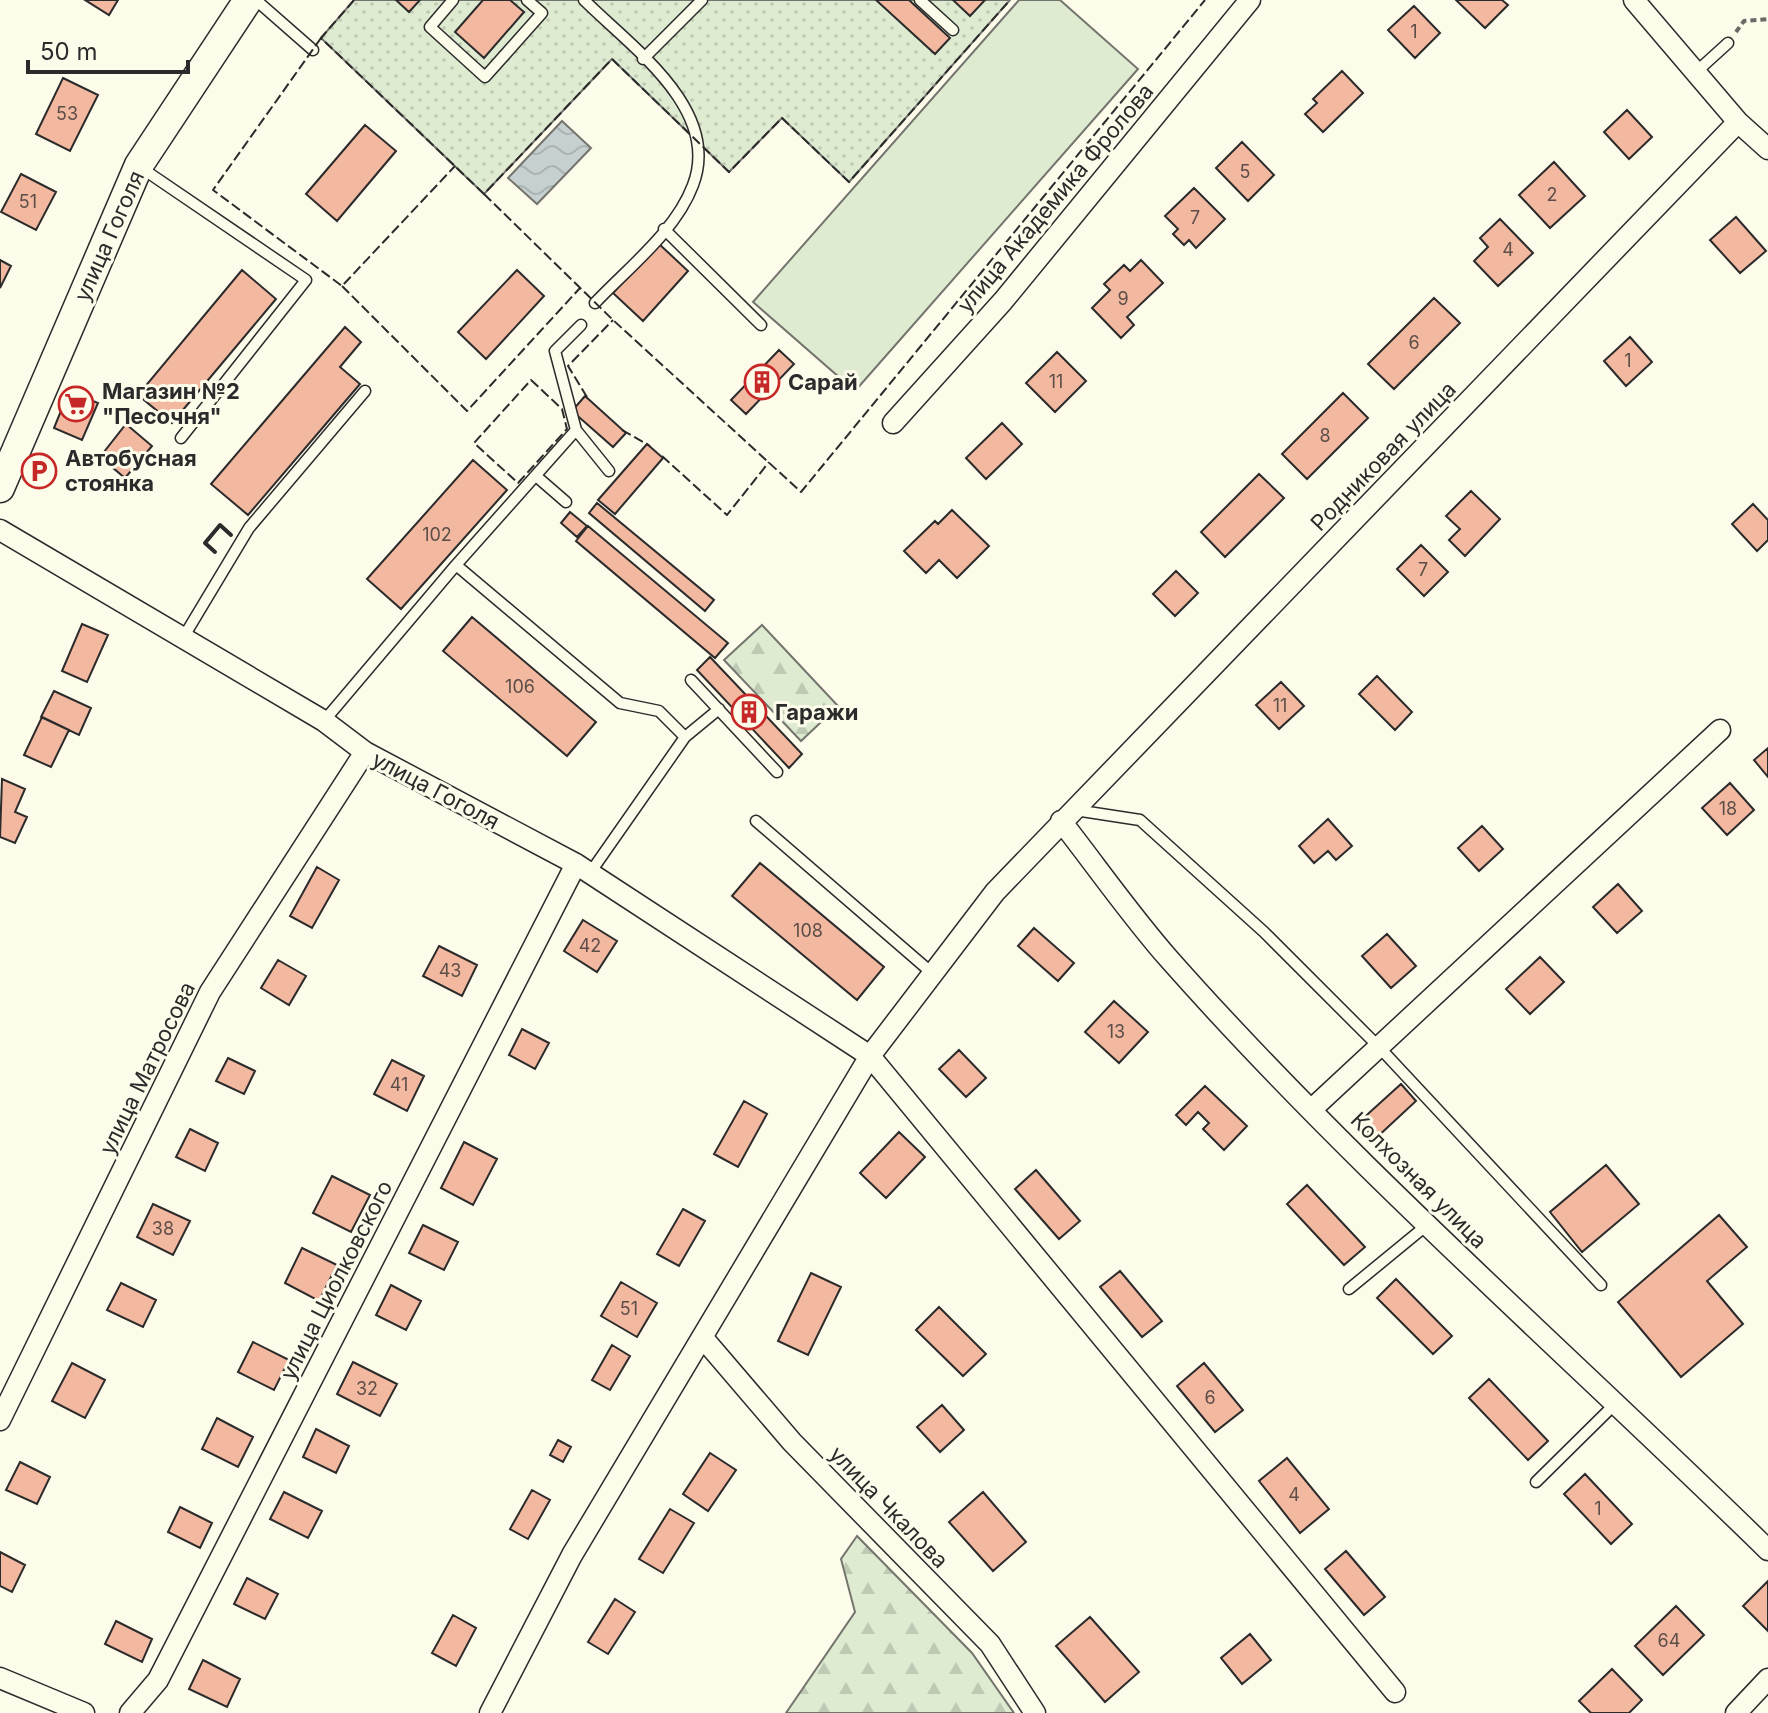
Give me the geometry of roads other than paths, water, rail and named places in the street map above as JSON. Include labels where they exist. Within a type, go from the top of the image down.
[{"type":"main road","name":"улица Гоголя","points":[[0,486],[139,165],[248,0]]},
{"type":"street","name":"улица Академика Фролова","points":[[893,423],[1003,301],[1250,0]]},
{"type":"street","points":[[1634,0],[1738,122],[1768,149]]},
{"type":"street","name":"Родниковая улица","points":[[870,1056],[995,892],[1738,122]]},
{"type":"street","name":"улица Гоголя","points":[[0,530],[324,721],[365,752],[583,868],[870,1056]]},
{"type":"street","points":[[1312,1109],[1720,730]]},
{"type":"street","name":"улица Матросова","points":[[0,1420],[210,992],[365,752]]},
{"type":"street","name":"Колхозная улица","points":[[1068,815],[1168,958],[1427,1225],[1617,1402],[1768,1550]]},
{"type":"street","name":"улица Циолковского","points":[[130,1713],[158,1680],[583,868]]},
{"type":"street","points":[[490,1713],[572,1555],[870,1056],[1395,1692]]},
{"type":"street","name":"улица Чкалова","points":[[703,1338],[792,1442],[990,1644],[1035,1713]]},
{"type":"street","points":[[0,1678],[84,1713]]},
{"type":"street","points":[[1736,1713],[1768,1679]]},
{"type":"lane","points":[[256,0],[313,50]]},
{"type":"lane","points":[[453,0],[430,27],[485,77],[542,13],[527,0]]},
{"type":"lane","points":[[584,0],[643,59],[687,110],[697,134],[699,161],[693,185],[664,229],[595,303]]},
{"type":"lane","points":[[643,59],[702,0]]},
{"type":"lane","points":[[920,0],[953,30]]},
{"type":"lane","points":[[1695,73],[1728,43]]},
{"type":"lane","points":[[139,165],[306,280],[181,438]]},
{"type":"lane","points":[[664,229],[761,325]]},
{"type":"lane","points":[[581,325],[555,351],[576,430],[609,471]]},
{"type":"lane","points":[[183,638],[249,528],[365,391]]},
{"type":"lane","points":[[324,721],[576,430]]},
{"type":"lane","points":[[536,476],[566,502]]},
{"type":"lane","points":[[456,565],[620,703],[659,711],[685,737]]},
{"type":"lane","points":[[691,680],[777,772]]},
{"type":"lane","points":[[583,868],[685,737],[719,709]]},
{"type":"lane","points":[[1068,815],[1140,820],[1264,932],[1379,1047],[1601,1285]]},
{"type":"lane","points":[[756,821],[932,973]]},
{"type":"lane","points":[[1349,1289],[1427,1225]]},
{"type":"lane","points":[[1536,1482],[1617,1402]]},
{"type":"water","points":[[562,121],[591,148],[537,204],[508,178]]},
{"type":"place","name":"Сарай","points":[[762,382]]},
{"type":"place","name":"Магазин №2 \"Песочня\"","points":[[76,404]]},
{"type":"place","name":"Автобусная стоянка","points":[[39,471]]},
{"type":"place","name":"Гаражи","points":[[749,712]]}]
